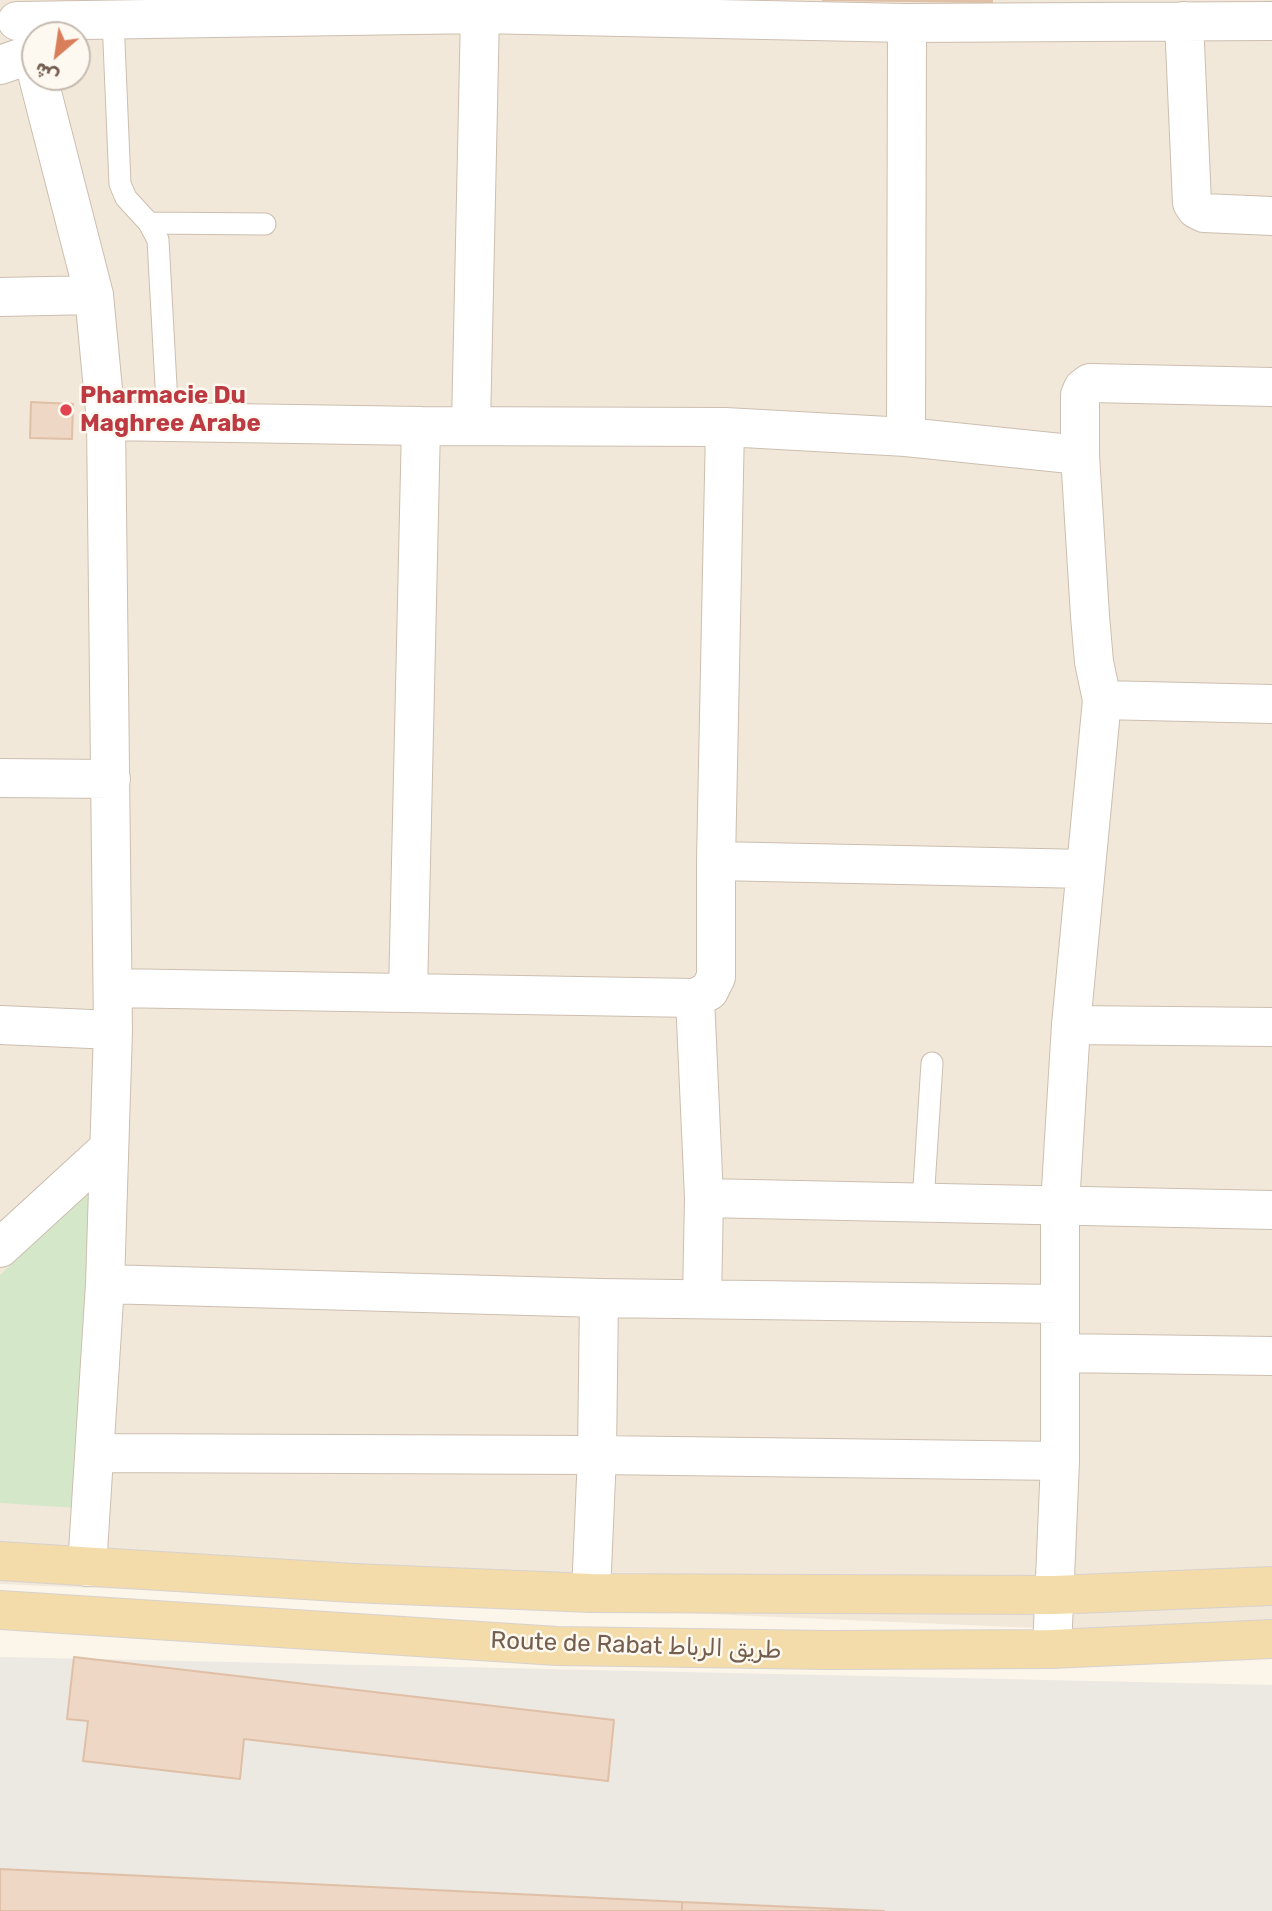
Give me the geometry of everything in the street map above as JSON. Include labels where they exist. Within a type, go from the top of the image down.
[{"type":"main road","points":[[0,1561],[366,1583],[591,1593],[1054,1595],[1272,1586]]},
{"type":"main road","name":"Route de Rabat طريق الرباط","points":[[0,1611],[557,1646],[829,1650],[1052,1649],[1272,1639]]},
{"type":"street","points":[[91,26],[113,19],[480,14],[907,23],[1027,11],[1184,21],[1272,21]]},
{"type":"street","points":[[471,425],[480,14]]},
{"type":"street","points":[[1184,21],[1192,202],[1196,209],[1205,214],[1272,216]]},
{"type":"street","points":[[906,437],[907,23]]},
{"type":"street","points":[[35,91],[94,295],[106,421],[114,988],[105,1284],[87,1567]]},
{"type":"street","points":[[0,297],[94,295]]},
{"type":"street","points":[[1052,1649],[1060,1461],[1060,1205],[1071,1025],[1102,700],[1094,662],[1090,616],[1080,455],[1080,395],[1083,388],[1090,383],[1272,387]]},
{"type":"street","points":[[106,421],[725,427],[906,437],[1080,455]]},
{"type":"street","points":[[408,993],[421,426]]},
{"type":"street","points":[[114,988],[695,999],[709,991],[716,977],[725,427]]},
{"type":"street","points":[[1102,700],[1272,704]]},
{"type":"street","points":[[0,778],[111,779]]},
{"type":"street","points":[[716,861],[1086,869]]},
{"type":"street","points":[[695,999],[704,1198],[702,1299]]},
{"type":"street","points":[[0,1025],[113,1030]]},
{"type":"street","points":[[1071,1025],[1272,1027]]},
{"type":"street","points":[[0,1248],[109,1148]]},
{"type":"street","points":[[704,1198],[1272,1210]]},
{"type":"street","points":[[105,1284],[599,1298],[1060,1304]]},
{"type":"street","points":[[591,1593],[597,1455],[599,1298]]},
{"type":"street","points":[[1060,1353],[1272,1356]]},
{"type":"street","points":[[95,1453],[597,1455],[1060,1461]]},
{"type":"lane","points":[[113,19],[120,184],[126,198],[149,223],[158,240],[168,422]]},
{"type":"lane","points":[[149,223],[265,224]]},
{"type":"lane","points":[[923,1202],[932,1063]]},
{"type":"shaded area","points":[[0,0],[1272,0],[1272,1638],[0,1584]]},
{"type":"shaded area","points":[[0,1657],[1272,1685],[1272,1911],[0,1911]]},
{"type":"green space","points":[[89,1192],[91,1509],[0,1503],[0,1275]]},
{"type":"building","points":[[823,0],[992,0],[992,2]]},
{"type":"building","points":[[31,402],[73,404],[72,439],[30,438]]},
{"type":"building","points":[[74,1657],[614,1720],[608,1781],[244,1739],[240,1779],[83,1761],[88,1721],[67,1719]]},
{"type":"building","points":[[0,1869],[682,1902],[682,1911],[0,1911]]},
{"type":"building","points":[[682,1902],[884,1911],[682,1911]]},
{"type":"place","name":"Pharmacie Du Maghree Arabe","points":[[66,410]]}]
